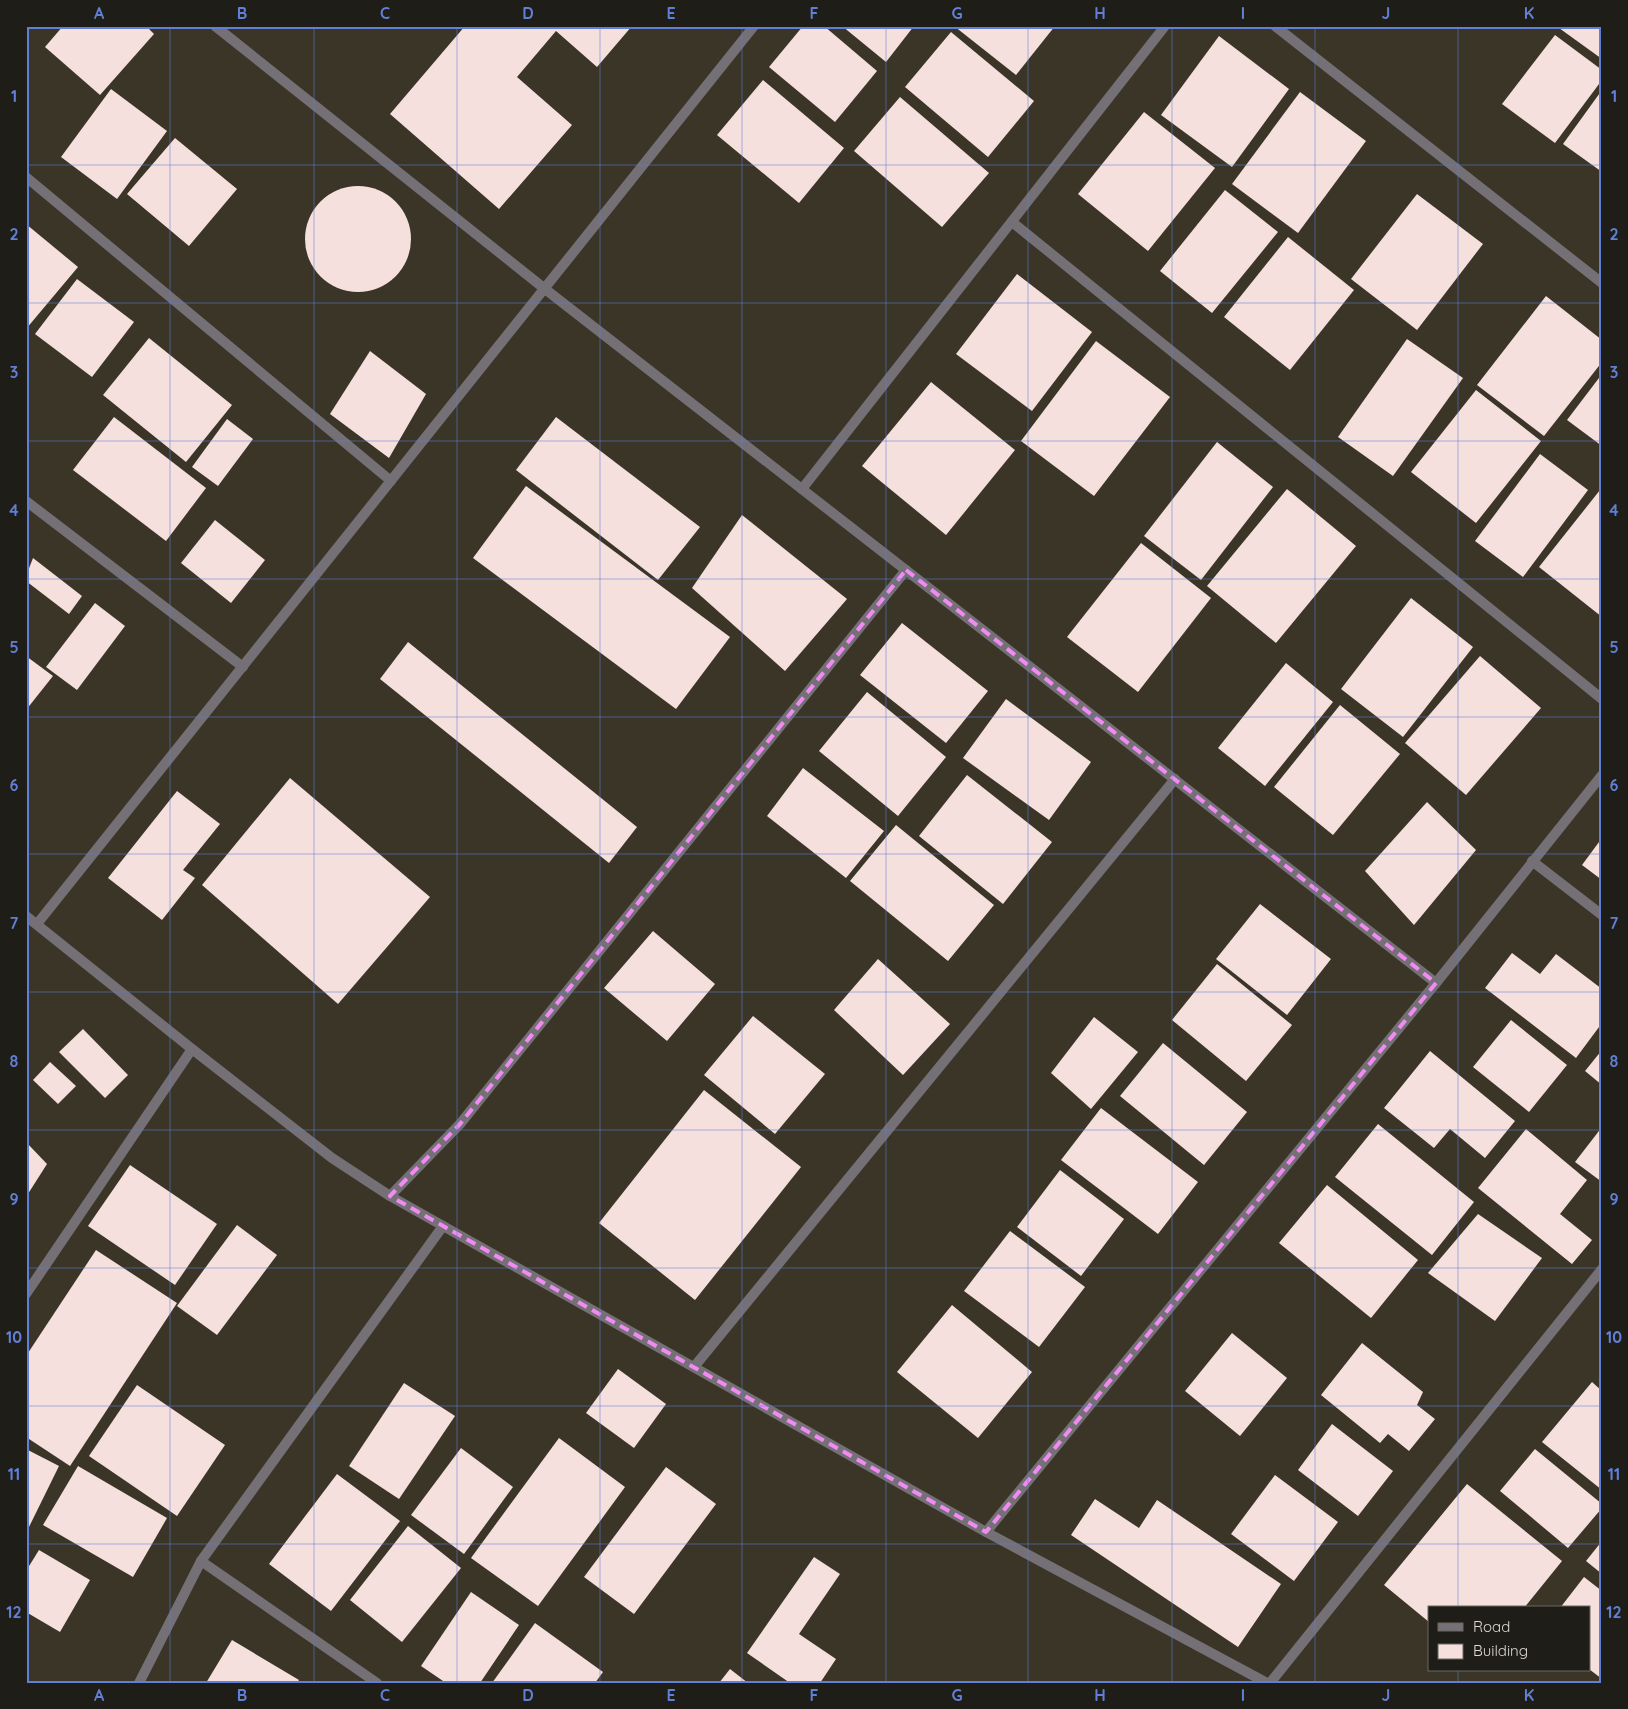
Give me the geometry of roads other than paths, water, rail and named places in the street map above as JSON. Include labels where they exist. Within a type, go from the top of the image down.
[{"type":"street","points":[[215,26],[545,289],[1436,983]]},
{"type":"street","points":[[37,924],[754,26]]},
{"type":"street","points":[[802,489],[1165,26]]},
{"type":"street","points":[[1275,26],[1602,283]]},
{"type":"street","points":[[26,177],[392,481]]},
{"type":"street","points":[[1012,222],[1602,699]]},
{"type":"street","points":[[26,501],[243,667]]},
{"type":"street","points":[[390,1196],[460,1124],[906,570]]},
{"type":"street","points":[[986,1532],[1436,983],[1602,775]]},
{"type":"street","points":[[694,1367],[1175,779]]},
{"type":"street","points":[[1532,861],[1602,915]]},
{"type":"street","points":[[26,916],[332,1158],[390,1196],[986,1532],[1268,1683],[1602,1269]]},
{"type":"street","points":[[26,1294],[192,1049]]},
{"type":"street","points":[[139,1683],[201,1561],[443,1226]]},
{"type":"street","points":[[201,1561],[377,1683]]}]
